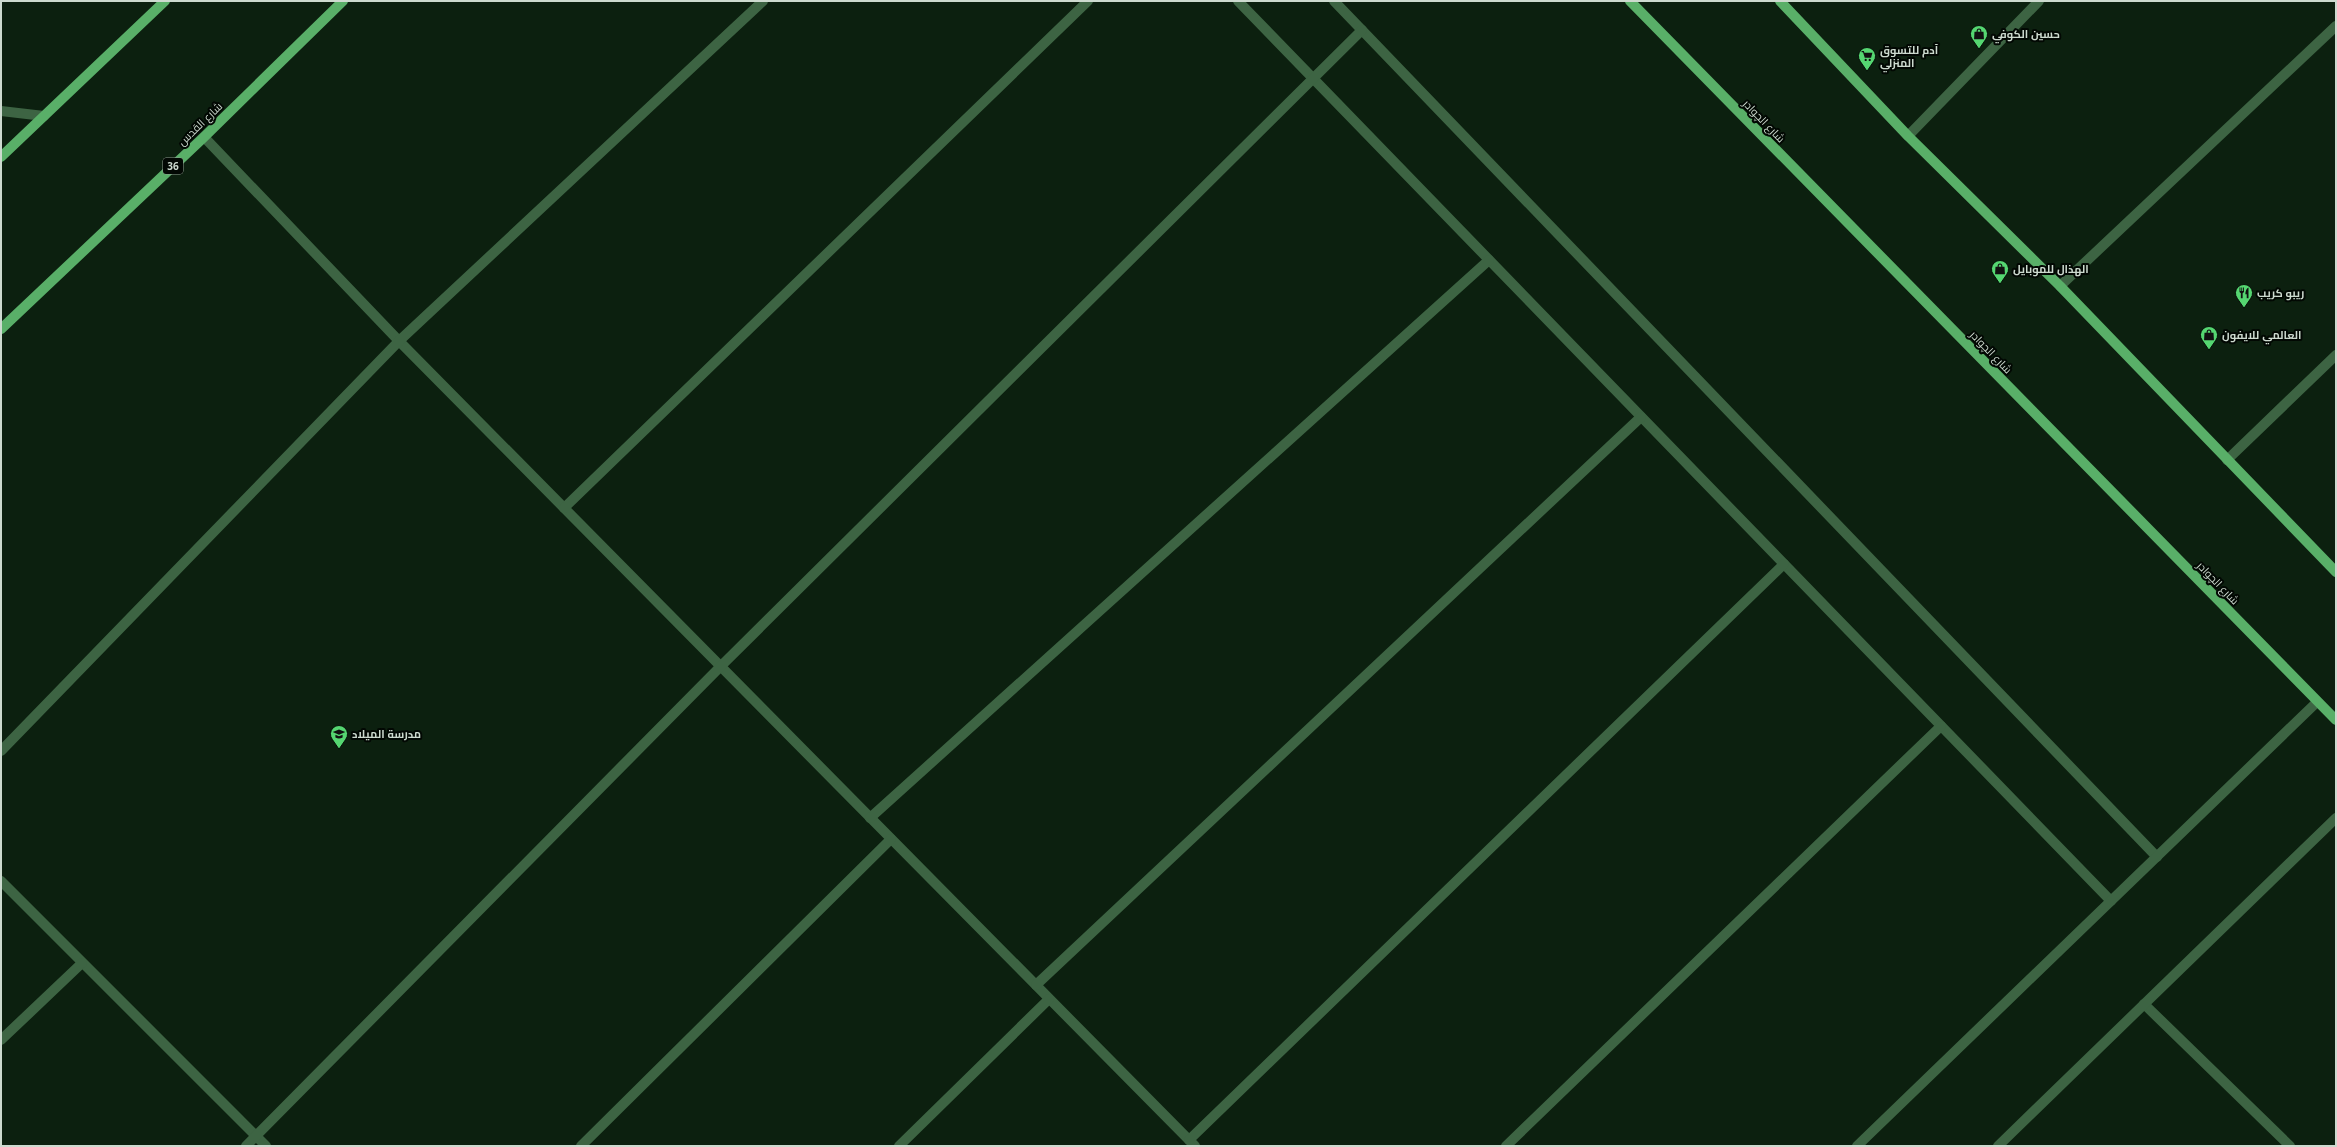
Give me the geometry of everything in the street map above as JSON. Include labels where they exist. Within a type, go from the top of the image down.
[{"type":"main road","points":[[1,157],[165,1]]},
{"type":"main road","name":"شارع القدس","points":[[1,328],[204,137],[344,1]]},
{"type":"main road","name":"شارع الچوادر","points":[[1630,1],[2336,720]]},
{"type":"main road","points":[[1780,1],[1908,136],[2060,286],[2336,572]]},
{"type":"street","points":[[1,751],[399,341],[763,1]]},
{"type":"street","points":[[564,508],[1088,1]]},
{"type":"street","points":[[1238,1],[2111,901]]},
{"type":"street","points":[[1334,1],[2157,856]]},
{"type":"street","points":[[1908,136],[2039,1]]},
{"type":"street","points":[[2060,286],[2336,26]]},
{"type":"street","points":[[246,1146],[720,666],[1362,30]]},
{"type":"street","points":[[1,111],[44,116]]},
{"type":"street","points":[[204,137],[399,341],[1192,1143],[1784,564]]},
{"type":"street","points":[[870,818],[1489,260]]},
{"type":"street","points":[[2227,460],[2336,355]]},
{"type":"street","points":[[1036,985],[1641,417]]},
{"type":"street","points":[[1857,1146],[2317,702]]},
{"type":"street","points":[[1506,1146],[1941,726]]},
{"type":"street","points":[[1998,1146],[2336,818]]},
{"type":"street","points":[[581,1146],[891,839]]},
{"type":"street","points":[[1,881],[266,1146]]},
{"type":"street","points":[[1,1040],[82,963]]},
{"type":"street","points":[[899,1146],[1050,999]]},
{"type":"street","points":[[2144,1004],[2290,1146]]},
{"type":"place","name":"حسين الكوفي","points":[[1979,49]]},
{"type":"place","name":"آدم للتسوق المنزلي","points":[[1867,71]]},
{"type":"place","name":"الهذال للموبايل","points":[[2000,284]]},
{"type":"place","name":"ريبو كريب","points":[[2244,308]]},
{"type":"place","name":"العالمي للايفون","points":[[2209,350]]},
{"type":"place","name":"مدرسة الميلاد","points":[[339,749]]}]
